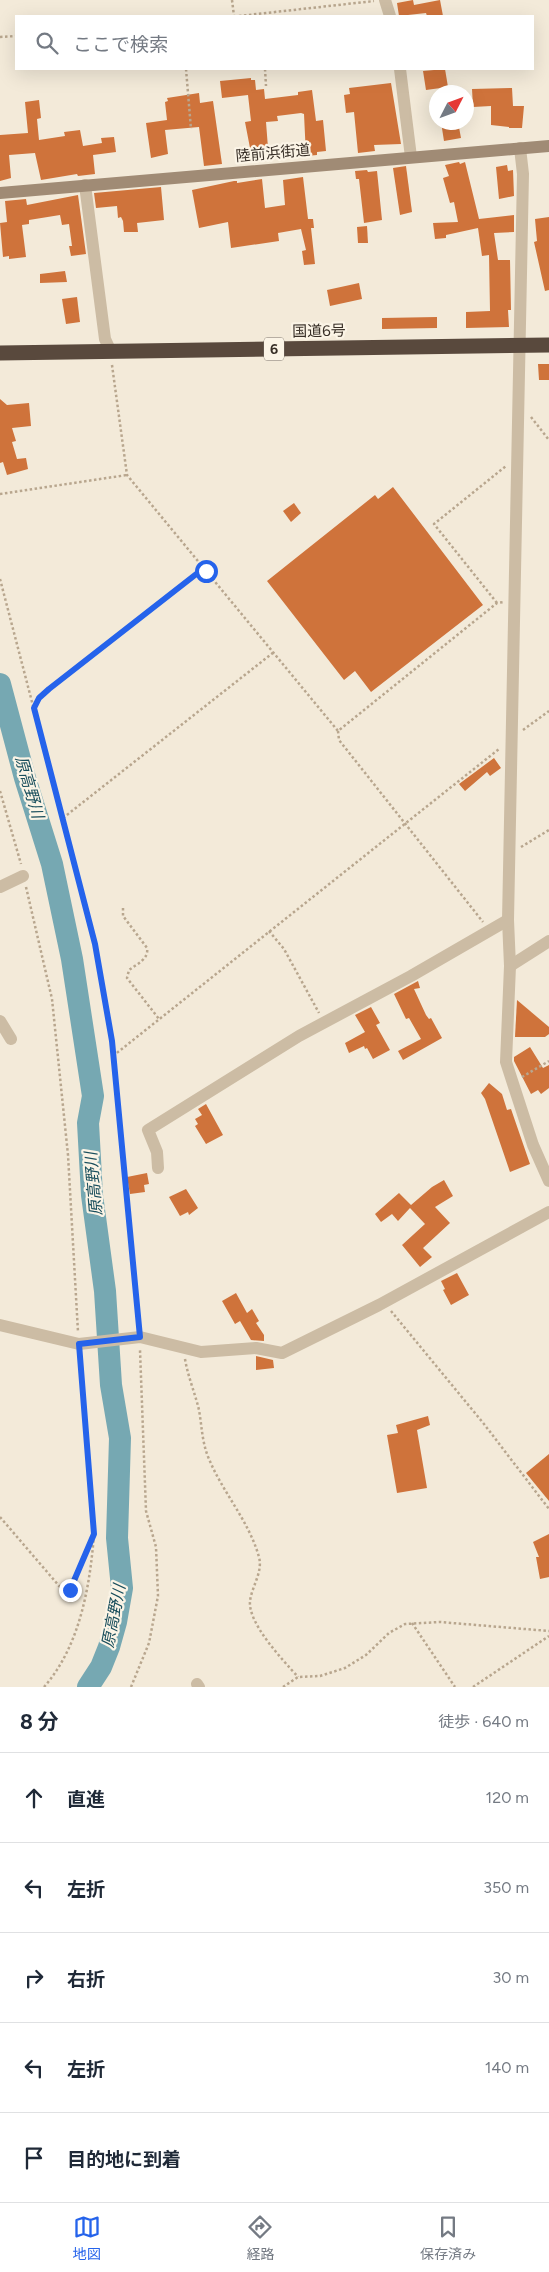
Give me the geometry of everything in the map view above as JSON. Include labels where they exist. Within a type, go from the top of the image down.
[{"type":"highway","name":"国道6号","points":[[0,353],[549,345]]},
{"type":"street","points":[[385,0],[390,15]]},
{"type":"street","points":[[400,70],[411,158]]},
{"type":"street","name":"陸前浜街道","points":[[0,193],[549,146]]},
{"type":"street","points":[[520,148],[523,174],[508,920],[510,966],[506,1062],[533,1145],[549,1181]]},
{"type":"street","points":[[85,185],[105,339],[111,352]]},
{"type":"street","points":[[0,887],[23,876]]},
{"type":"street","points":[[158,1168],[157,1152],[148,1130],[299,1036],[411,976],[508,920]]},
{"type":"street","points":[[510,966],[549,941]]},
{"type":"street","points":[[0,1021],[11,1039]]},
{"type":"street","points":[[0,1325],[79,1344],[140,1337],[183,1348],[212,1352],[256,1348],[282,1353],[384,1302],[549,1212]]},
{"type":"path","points":[[232,0],[234,15]]},
{"type":"path","points":[[259,15],[379,0]]},
{"type":"path","points":[[1,36],[15,36]]},
{"type":"path","points":[[186,70],[191,129]]},
{"type":"path","points":[[265,70],[266,86]]},
{"type":"path","points":[[111,352],[127,475],[338,731],[339,740],[489,930]]},
{"type":"path","points":[[519,402],[549,440]]},
{"type":"path","points":[[497,603],[434,524],[518,456]]},
{"type":"path","points":[[0,494],[127,475]]},
{"type":"path","points":[[34,708],[39,698],[49,689],[204,568]]},
{"type":"path","points":[[0,579],[64,818],[95,944],[113,1056],[140,1337],[146,1511],[156,1547],[158,1596],[149,1643],[131,1687]]},
{"type":"path","points":[[338,731],[497,603],[515,600]]},
{"type":"path","points":[[64,818],[274,652]]},
{"type":"path","points":[[113,1056],[549,710]]},
{"type":"path","points":[[0,791],[23,876],[52,999],[68,1155],[79,1344],[94,1534],[87,1587],[78,1621],[68,1650],[54,1676],[44,1687]]},
{"type":"path","points":[[510,854],[549,830]]},
{"type":"path","points":[[123,908],[123,916],[148,952],[147,956],[129,970],[127,978],[159,1019]]},
{"type":"path","points":[[269,931],[284,949],[324,1023]]},
{"type":"path","points":[[513,1083],[549,1061]]},
{"type":"path","points":[[384,1302],[484,1424],[549,1509]]},
{"type":"path","points":[[183,1348],[208,1458],[249,1530],[260,1558],[257,1578],[250,1602],[251,1611],[269,1641],[298,1677]]},
{"type":"path","points":[[0,1517],[60,1587],[66,1590],[72,1586],[94,1534]]},
{"type":"path","points":[[283,1687],[298,1677],[320,1676],[345,1668],[366,1655],[397,1627],[412,1623],[440,1622],[549,1631]]},
{"type":"path","points":[[412,1623],[455,1687]]},
{"type":"path","points":[[473,1687],[549,1636]]},
{"type":"building","points":[[413,0],[414,5],[440,0],[443,15],[427,15],[426,13],[399,15],[397,3]]},
{"type":"building","points":[[445,70],[448,85],[429,85],[429,90],[426,90],[423,71]]},
{"type":"building","points":[[251,78],[251,80],[255,80],[256,90],[264,89],[265,99],[298,95],[298,92],[312,90],[316,121],[323,120],[326,151],[317,152],[317,155],[306,156],[304,114],[301,113],[277,116],[278,121],[266,122],[268,148],[254,150],[253,147],[250,148],[245,122],[251,121],[248,95],[222,98],[220,81]]},
{"type":"building","points":[[391,83],[401,144],[374,145],[375,151],[358,153],[354,112],[346,113],[344,95],[350,94],[349,88]]},
{"type":"building","points":[[512,88],[513,106],[524,106],[522,128],[491,125],[491,106],[474,107],[474,89]]},
{"type":"building","points":[[199,93],[200,103],[213,101],[222,164],[204,166],[199,127],[165,130],[168,154],[151,158],[146,123],[167,120],[165,102],[168,101],[167,98]]},
{"type":"building","points":[[39,100],[41,118],[37,119],[39,140],[65,136],[64,132],[80,130],[83,146],[102,143],[101,138],[114,137],[116,152],[93,155],[95,174],[78,176],[77,174],[41,180],[35,153],[9,155],[11,178],[0,181],[0,135],[28,133],[25,102]]},
{"type":"building","points":[[442,130],[460,130],[461,138],[444,141]]},
{"type":"building","points":[[459,162],[460,164],[465,162],[479,219],[514,215],[514,232],[494,233],[498,260],[510,260],[511,310],[508,310],[509,327],[466,328],[466,312],[490,311],[489,255],[482,256],[478,228],[446,235],[446,238],[435,239],[433,223],[458,222],[454,202],[450,203],[443,178],[449,176],[445,165]]},
{"type":"building","points":[[507,165],[508,171],[513,170],[514,196],[499,199],[496,167]]},
{"type":"building","points":[[406,166],[412,212],[400,215],[393,168]]},
{"type":"building","points":[[367,170],[368,172],[377,171],[382,220],[364,223],[359,179],[356,179],[355,171]]},
{"type":"building","points":[[303,177],[308,219],[313,219],[314,228],[311,228],[315,264],[304,265],[302,251],[306,250],[301,229],[278,233],[279,241],[231,248],[228,222],[199,228],[192,190],[234,181],[237,181],[237,183],[262,179],[265,208],[285,205],[283,180]]},
{"type":"building","points":[[161,187],[164,220],[137,223],[138,232],[124,232],[123,221],[121,217],[118,218],[117,206],[96,208],[94,193]]},
{"type":"building","points":[[78,195],[86,254],[71,256],[69,246],[72,246],[69,224],[62,225],[60,215],[29,220],[29,224],[22,225],[26,257],[9,259],[9,256],[3,257],[0,223],[7,222],[5,201],[26,199],[27,205]]},
{"type":"building","points":[[549,217],[549,290],[545,291],[534,242],[537,241],[535,219]]},
{"type":"building","points":[[367,226],[368,243],[358,243],[357,227]]},
{"type":"building","points":[[65,271],[67,282],[40,283],[40,274]]},
{"type":"building","points":[[359,283],[362,299],[330,306],[327,290]]},
{"type":"building","points":[[77,297],[80,322],[66,324],[62,299]]},
{"type":"building","points":[[437,317],[437,328],[382,329],[382,318]]},
{"type":"building","points":[[538,364],[549,364],[549,380],[539,380]]},
{"type":"building","points":[[0,399],[7,405],[29,403],[31,426],[12,428],[16,441],[12,442],[17,459],[26,458],[28,469],[7,475],[3,462],[0,463]]},
{"type":"building","points":[[393,487],[483,605],[371,692],[355,671],[344,680],[267,581],[375,495],[378,499]]},
{"type":"building","points":[[294,503],[301,513],[291,522],[283,511]]},
{"type":"building","points":[[494,758],[501,768],[490,776],[487,772],[465,791],[459,784]]},
{"type":"building","points":[[418,981],[420,988],[414,989],[426,1015],[429,1019],[431,1018],[442,1038],[403,1060],[398,1051],[421,1039],[409,1018],[406,1019],[394,994]]},
{"type":"building","points":[[517,1000],[549,1027],[549,1034],[545,1037],[515,1037]]},
{"type":"building","points":[[371,1007],[380,1023],[376,1025],[390,1050],[373,1059],[364,1046],[349,1053],[345,1043],[365,1032],[355,1015]]},
{"type":"building","points":[[530,1047],[543,1068],[549,1065],[549,1088],[541,1094],[538,1090],[531,1094],[514,1061],[514,1057]]},
{"type":"building","points":[[489,1083],[502,1094],[507,1110],[511,1109],[530,1164],[510,1172],[485,1099],[481,1093]]},
{"type":"building","points":[[206,1104],[223,1135],[206,1144],[195,1126],[198,1124],[195,1119],[202,1115],[198,1109]]},
{"type":"building","points":[[147,1173],[149,1184],[144,1185],[145,1192],[130,1194],[127,1177]]},
{"type":"building","points":[[444,1180],[453,1196],[435,1207],[450,1223],[423,1248],[432,1257],[420,1267],[402,1245],[425,1224],[410,1208],[398,1221],[392,1214],[381,1222],[375,1214],[399,1193],[411,1205],[432,1187]]},
{"type":"building","points":[[186,1189],[198,1208],[189,1215],[188,1212],[180,1216],[169,1197]]},
{"type":"building","points":[[457,1273],[469,1295],[451,1305],[443,1290],[445,1289],[441,1281]]},
{"type":"building","points":[[236,1293],[247,1313],[252,1309],[259,1321],[256,1323],[264,1335],[264,1341],[251,1340],[240,1321],[235,1324],[222,1301]]},
{"type":"building","points":[[256,1356],[273,1360],[274,1368],[256,1370]]},
{"type":"building","points":[[428,1416],[430,1425],[417,1430],[427,1488],[397,1493],[387,1435],[398,1433],[396,1425]]},
{"type":"building","points":[[549,1454],[549,1501],[526,1473]]},
{"type":"building","points":[[549,1534],[549,1577],[540,1579],[536,1557],[539,1557],[533,1542]]},
{"type":"waterway","name":"原高野川","points":[[0,684],[25,778],[52,864],[72,959],[93,1096],[88,1123],[92,1195],[105,1291],[111,1385],[120,1438],[117,1538],[122,1588],[109,1647],[101,1667],[88,1687]]},
{"type":"route","points":[[70,1590],[88,1544],[94,1534],[79,1344],[140,1337],[112,1041],[95,944],[34,708],[39,698],[49,689],[204,568],[206,571]]}]
